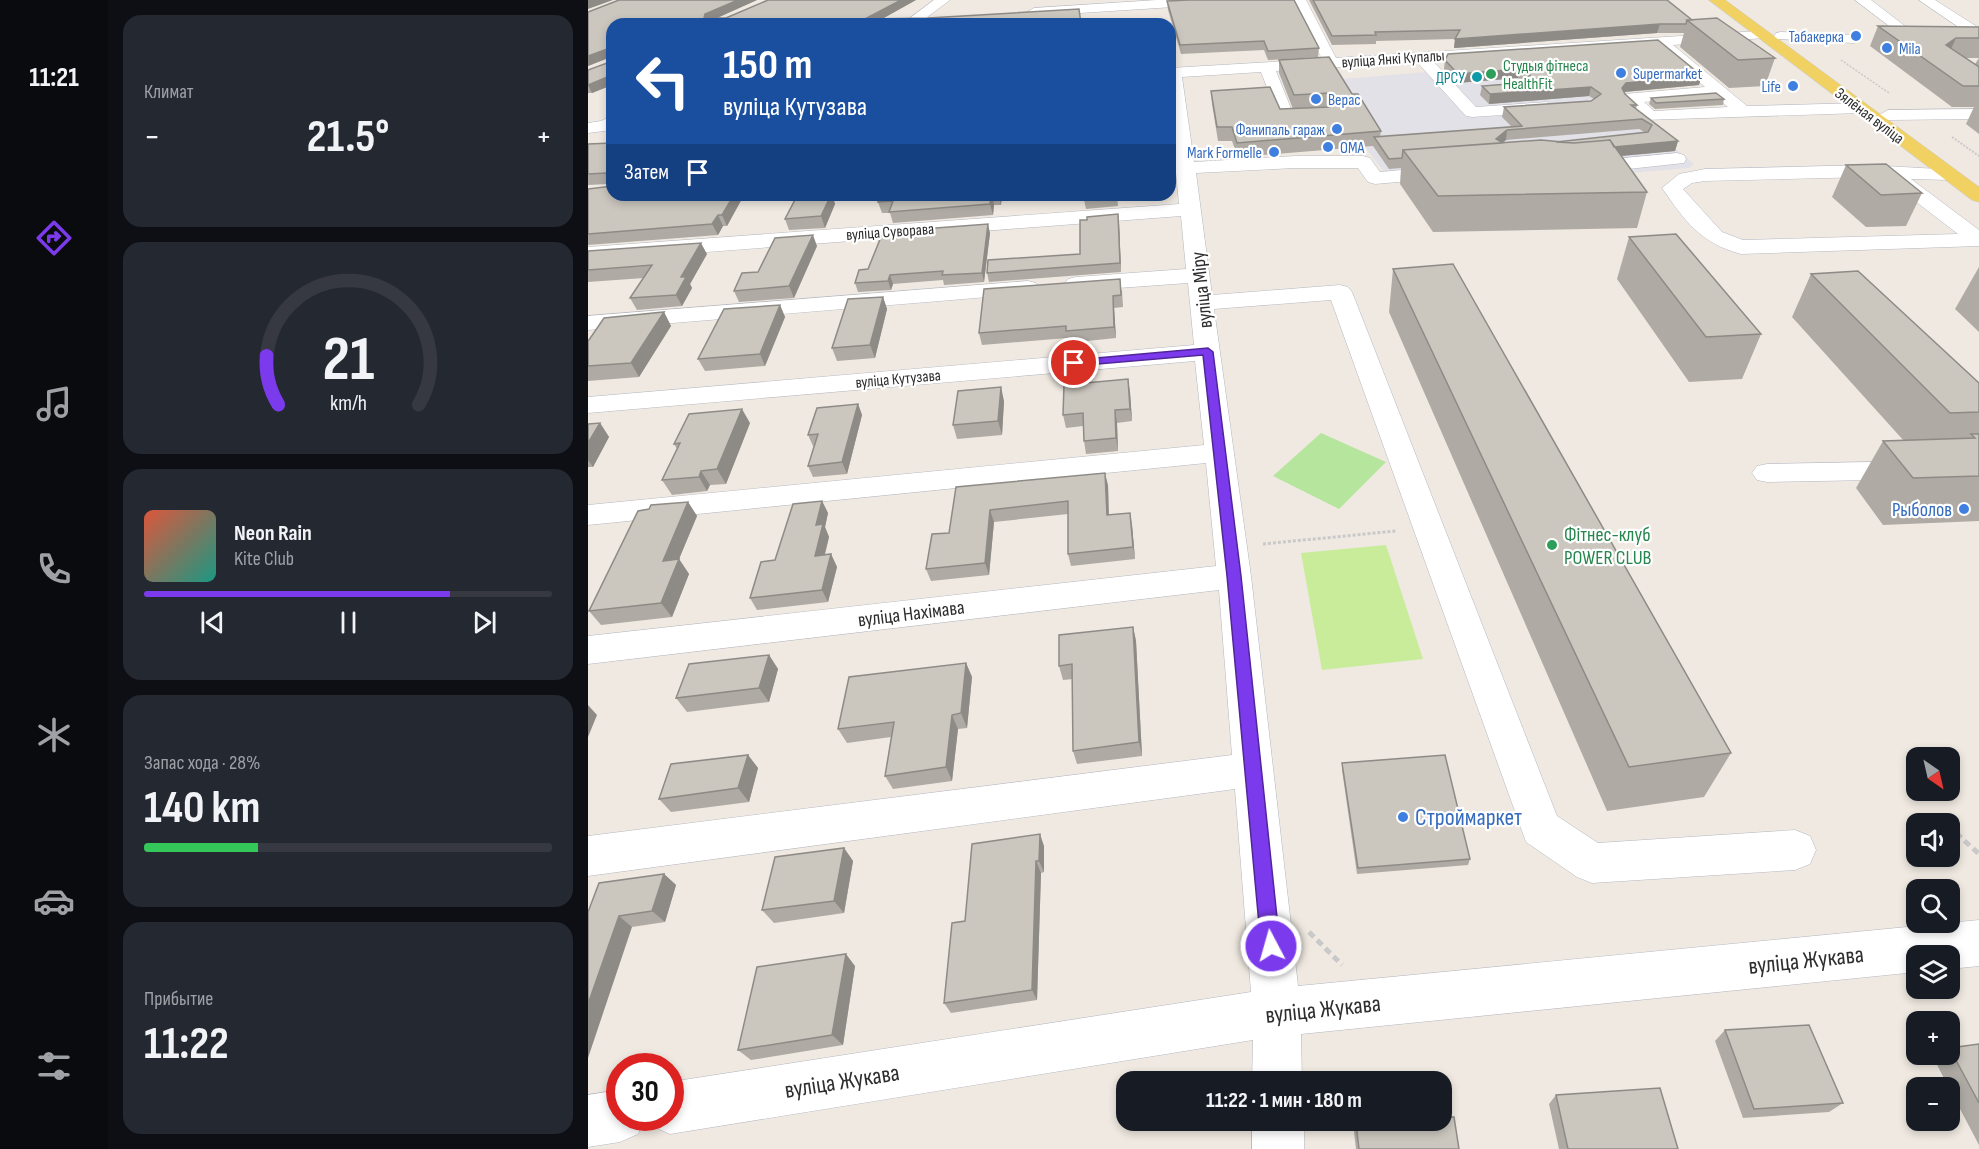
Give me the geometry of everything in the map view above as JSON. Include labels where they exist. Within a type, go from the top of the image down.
[{"type":"main road","name":"Зялёная вуліца","points":[[1716,0],[1759,35],[1979,196]]},
{"type":"main road","name":"Зялёная вуліца","points":[[1734,0],[1979,181]]},
{"type":"main road","points":[[1759,35],[1781,36]]},
{"type":"street","points":[[918,18],[943,0]]},
{"type":"street","points":[[1018,14],[1123,3],[1220,0]]},
{"type":"street","points":[[1299,0],[1332,62]]},
{"type":"street","points":[[1862,0],[1898,26]]},
{"type":"street","points":[[1926,0],[1978,34]]},
{"type":"street","name":"вуліца Янкі Купалы","points":[[1176,73],[1658,39],[1759,35]]},
{"type":"street","points":[[1781,36],[1854,39]]},
{"type":"street","points":[[1658,39],[1743,111]]},
{"type":"street","points":[[1420,56],[1473,112],[1565,105]]},
{"type":"street","points":[[1267,67],[1286,117],[1329,114]]},
{"type":"street","points":[[1452,90],[1474,88]]},
{"type":"street","points":[[1720,91],[1630,98],[1650,116],[1861,108]]},
{"type":"street","name":"вуліца Міру","points":[[1176,110],[1181,156],[1192,208],[1234,576],[1277,1012],[1277,1071]]},
{"type":"street","points":[[588,112],[606,111]]},
{"type":"street","points":[[1888,115],[1979,114]]},
{"type":"street","points":[[588,128],[606,126]]},
{"type":"street","points":[[1181,156],[1295,162],[1363,162],[1444,154]]},
{"type":"street","points":[[1566,169],[1677,159]]},
{"type":"street","points":[[1363,162],[1375,178],[1466,171]]},
{"type":"street","points":[[1890,173],[1979,240]]},
{"type":"street","points":[[1949,174],[1706,175],[1686,178],[1672,188],[1690,212],[1714,237],[1741,247],[1979,240]]},
{"type":"street","name":"вуліца Суворава","points":[[588,254],[1192,208]]},
{"type":"street","points":[[588,323],[1053,286],[1340,292],[1541,829],[1592,863],[1795,850]]},
{"type":"street","name":"вуліца Кутузава","points":[[588,405],[1208,352]]},
{"type":"street","points":[[588,515],[1220,453]]},
{"type":"street","points":[[1767,473],[1979,469]]},
{"type":"street","name":"вуліца Нахімава","points":[[588,650],[1234,576]]},
{"type":"street","points":[[588,856],[1253,769]]},
{"type":"street","name":"вуліца Жукава","points":[[684,1106],[1277,1012],[1979,943]]},
{"type":"street","points":[[588,1121],[606,1118]]},
{"type":"street","points":[[1278,1131],[1278,1149]]},
{"type":"path","points":[[1815,37],[1814,42],[1921,115]]},
{"type":"path","points":[[1260,544],[1428,527]]},
{"type":"path","points":[[1258,533],[1261,556]]},
{"type":"path","points":[[1960,837],[1979,854]]},
{"type":"path","points":[[1307,929],[1347,969]]},
{"type":"shaded area","points":[[1497,66],[1584,67],[1637,127],[1653,140],[1663,139],[1694,164],[1689,168],[1461,187],[1389,178],[1365,147],[1386,144],[1342,79]]},
{"type":"green space","points":[[1321,433],[1386,462],[1339,509],[1273,476]]},
{"type":"green space","points":[[1386,545],[1423,659],[1322,670],[1301,553]]},
{"type":"building","points":[[619,0],[738,0],[705,14],[704,18],[606,18],[606,49],[588,56],[588,12]]},
{"type":"building","points":[[768,0],[901,0],[867,18],[726,18]]},
{"type":"building","points":[[1294,0],[1319,48],[1268,51],[1264,41],[1180,45],[1176,31],[1176,18],[1172,18],[1167,1]]},
{"type":"building","points":[[1313,0],[1667,0],[1692,20],[1687,20],[1686,24],[1455,39],[1460,30],[1375,32],[1376,35],[1332,36]]},
{"type":"building","points":[[1079,9],[1080,18],[928,18]]},
{"type":"building","points":[[1717,18],[1775,58],[1738,60],[1687,20]]},
{"type":"building","points":[[1878,26],[1979,27],[1979,38],[1956,38],[1946,45],[1979,67],[1979,86],[1963,86]]},
{"type":"building","points":[[1658,40],[1702,76],[1626,83],[1622,88],[1637,105],[1631,105],[1678,141],[1614,147],[1610,140],[1556,142],[1648,132],[1652,125],[1642,119],[1507,130],[1496,139],[1503,143],[1403,150],[1402,158],[1389,159],[1374,137],[1522,126],[1504,107],[1591,101],[1601,94],[1591,87],[1490,94],[1482,86],[1520,83],[1530,75],[1519,69],[1458,74],[1445,60],[1448,54]]},
{"type":"building","points":[[1329,57],[1352,94],[1358,94],[1381,131],[1237,143],[1232,127],[1217,127],[1211,91],[1270,87],[1280,109],[1330,107],[1340,102],[1340,98],[1329,93],[1294,95],[1279,60]]},
{"type":"building","points":[[606,63],[606,78],[588,85],[588,70]]},
{"type":"building","points":[[1716,93],[1724,99],[1656,103],[1651,98]]},
{"type":"building","points":[[1541,140],[1574,143],[1610,140],[1647,192],[1438,196],[1403,150]]},
{"type":"building","points":[[606,143],[606,173],[588,174],[588,144]]},
{"type":"building","points":[[1886,164],[1922,193],[1881,195],[1846,165]]},
{"type":"building","points":[[606,187],[606,201],[730,201],[722,215],[718,215],[712,224],[588,234],[588,189]]},
{"type":"building","points":[[794,201],[828,201],[821,216],[785,219]]},
{"type":"building","points":[[893,201],[990,201],[990,204],[889,212]]},
{"type":"building","points":[[1118,214],[1120,263],[987,273],[988,260],[1080,254],[1080,220],[1087,220],[1087,217]]},
{"type":"building","points":[[988,224],[982,273],[942,275],[943,271],[890,275],[888,281],[855,283],[859,270],[868,269],[883,232]]},
{"type":"building","points":[[1676,234],[1761,334],[1706,337],[1629,237]]},
{"type":"building","points":[[813,235],[789,286],[734,291],[742,273],[758,272],[775,238]]},
{"type":"building","points":[[701,243],[681,277],[686,277],[676,295],[630,298],[652,265],[588,270],[588,251]]},
{"type":"building","points":[[1453,264],[1731,753],[1629,767],[1393,269]]},
{"type":"building","points":[[1858,271],[1979,383],[1979,412],[1950,413],[1811,274]]},
{"type":"building","points":[[1120,279],[1121,295],[1113,296],[1114,327],[1066,331],[1066,326],[979,333],[984,289]]},
{"type":"building","points":[[883,297],[870,345],[832,348],[848,299]]},
{"type":"building","points":[[780,305],[760,354],[698,359],[724,309]]},
{"type":"building","points":[[664,312],[631,363],[588,366],[588,340],[604,318]]},
{"type":"building","points":[[1128,379],[1130,409],[1115,410],[1116,438],[1084,441],[1083,413],[1063,415],[1064,385]]},
{"type":"building","points":[[1001,387],[998,421],[953,425],[958,391]]},
{"type":"building","points":[[858,404],[842,462],[808,466],[818,434],[808,435],[817,408]]},
{"type":"building","points":[[742,409],[717,469],[701,471],[699,477],[662,480],[680,443],[674,444],[689,414]]},
{"type":"building","points":[[600,423],[588,443],[588,424]]},
{"type":"building","points":[[1971,434],[1979,434],[1979,476],[1913,478],[1883,441],[1975,438]]},
{"type":"building","points":[[1105,473],[1107,515],[1130,513],[1133,547],[1068,554],[1068,501],[990,510],[985,563],[926,569],[932,534],[949,533],[956,487]]},
{"type":"building","points":[[822,501],[816,525],[823,524],[815,556],[831,554],[822,590],[750,598],[761,562],[775,560],[793,504]]},
{"type":"building","points":[[688,502],[663,561],[679,559],[661,603],[589,611],[638,511],[649,509],[651,505]]},
{"type":"building","points":[[1133,627],[1139,742],[1073,751],[1072,664],[1059,666],[1059,635]]},
{"type":"building","points":[[769,655],[759,688],[676,698],[689,664]]},
{"type":"building","points":[[966,663],[961,713],[952,715],[946,767],[885,776],[894,722],[838,729],[849,677]]},
{"type":"building","points":[[748,755],[738,788],[659,799],[671,764]]},
{"type":"building","name":"Строймаркет","points":[[1445,755],[1470,859],[1358,868],[1342,763]]},
{"type":"building","points":[[1040,834],[1039,861],[1036,861],[1032,990],[944,1003],[952,923],[965,921],[972,844]]},
{"type":"building","points":[[844,848],[834,901],[762,910],[775,857]]},
{"type":"building","points":[[664,874],[652,911],[619,916],[588,1004],[588,912],[599,883]]},
{"type":"building","points":[[846,954],[832,1035],[738,1050],[757,967]]},
{"type":"building","points":[[1809,1025],[1843,1103],[1754,1109],[1725,1030]]},
{"type":"building","points":[[1979,1044],[1979,1103],[1959,1065],[1960,1047]]},
{"type":"building","points":[[1660,1088],[1678,1149],[1568,1149],[1556,1095]]},
{"type":"building","points":[[1452,1117],[1454,1117],[1459,1149],[1359,1149],[1357,1131],[1452,1131]]},
{"type":"place","name":"Табакерка","points":[[1856,36]]},
{"type":"place","name":"Mila","points":[[1887,48]]},
{"type":"place","name":"Supermarket","points":[[1621,73]]},
{"type":"place","name":"Студыя фітнеса HealthFit","points":[[1491,74]]},
{"type":"place","name":"ДРСУ","points":[[1477,77]]},
{"type":"place","name":"Life","points":[[1793,86]]},
{"type":"place","name":"Верас","points":[[1316,99]]},
{"type":"place","name":"Фанипаль гараж","points":[[1337,129]]},
{"type":"place","name":"ОМА","points":[[1328,147]]},
{"type":"place","name":"Mark Formelle","points":[[1274,152]]},
{"type":"place","name":"Рыболов","points":[[1964,509]]},
{"type":"place","name":"Фітнес-клуб POWER CLUB","points":[[1552,545]]},
{"type":"place","name":"Строймаркет","points":[[1403,817]]},
{"type":"route","points":[[1074,363],[1208,352],[1234,576],[1271,946]]}]
